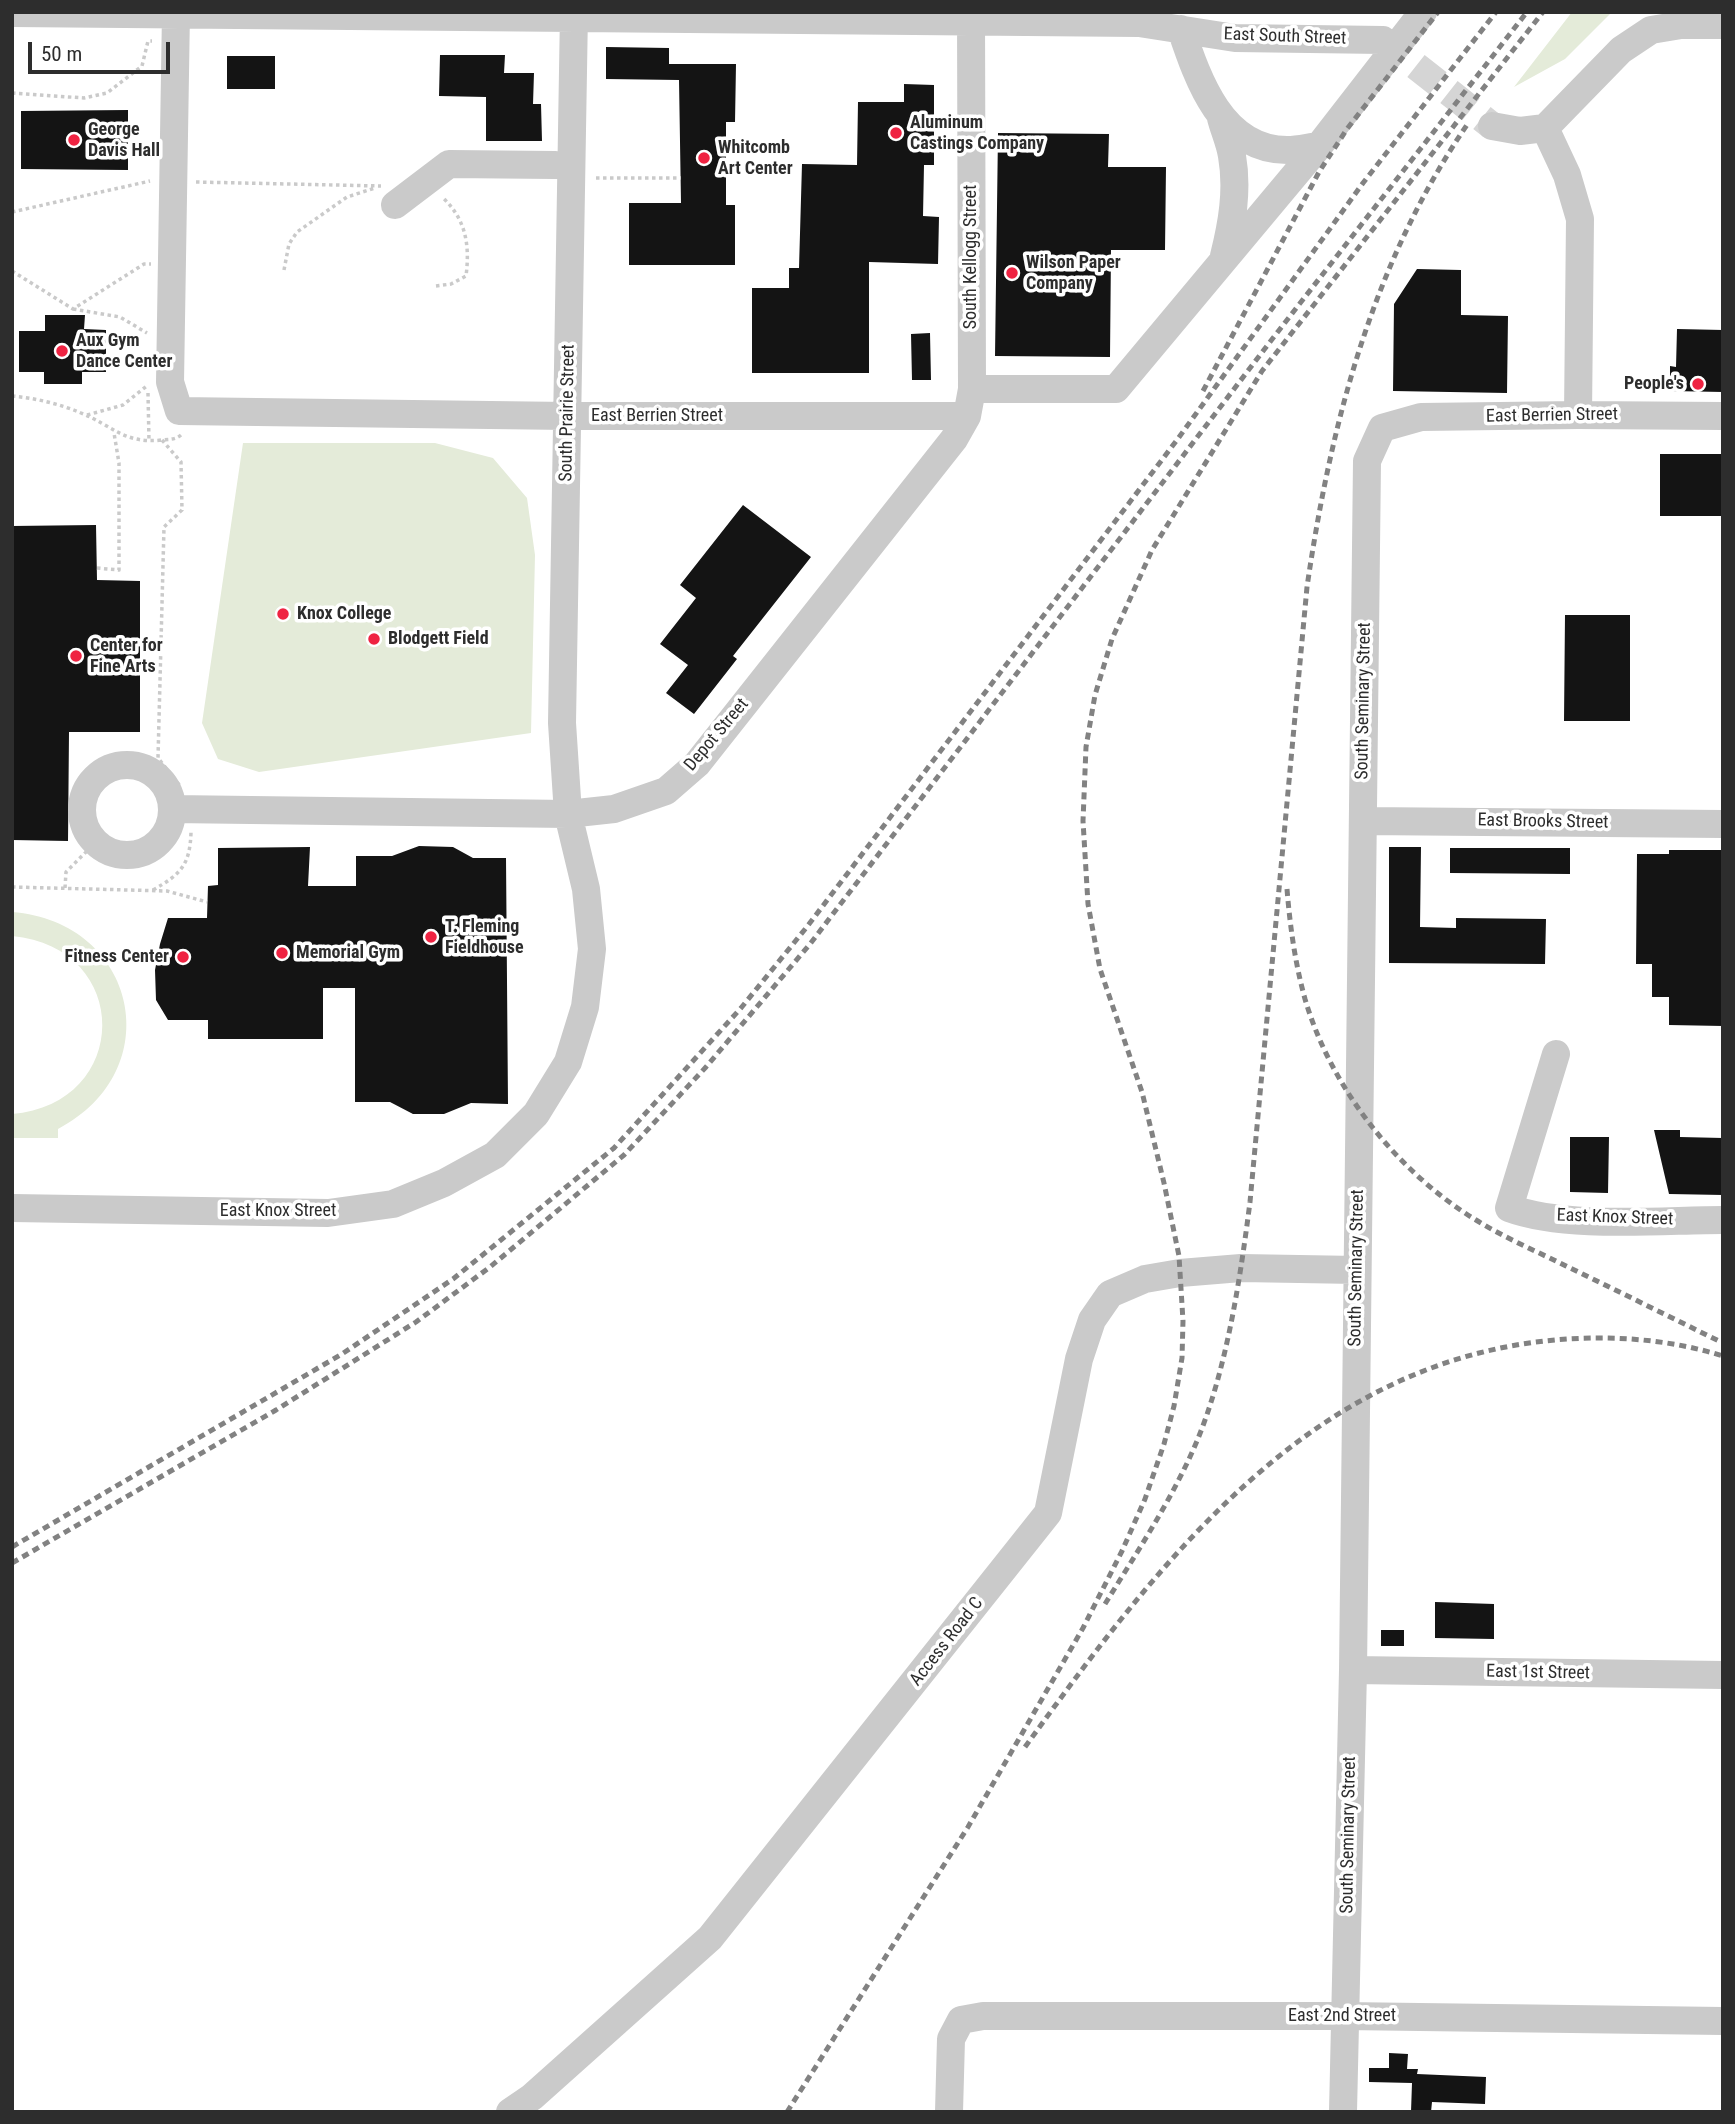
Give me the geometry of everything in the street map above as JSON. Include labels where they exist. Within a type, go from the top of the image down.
[{"type":"street","points":[[1223,260],[1319,146],[1423,12]]},
{"type":"street","name":"East South Street","points":[[12,13],[176,23],[574,15],[971,16],[1139,23],[1191,21],[1235,38],[1383,40]]},
{"type":"street","name":"South Prairie Street","points":[[568,814],[562,723],[574,15]]},
{"type":"street","name":"South Kellogg Street","points":[[970,403],[971,16]]},
{"type":"street","points":[[1191,21],[1197,78],[1220,115],[1241,135],[1264,146],[1287,150],[1319,146]]},
{"type":"street","points":[[159,383],[172,263],[176,23]]},
{"type":"street","points":[[1492,126],[1520,131],[1545,128],[1620,50],[1651,30],[1681,25],[1723,25]]},
{"type":"street","points":[[1220,115],[1232,156],[1235,187],[1233,213],[1223,260]]},
{"type":"street","points":[[1545,128],[1567,175],[1580,219],[1578,415]]},
{"type":"street","points":[[388,196],[420,187],[449,164],[555,165]]},
{"type":"street","name":"East Berrien Street","points":[[159,383],[179,411],[568,416],[970,403],[1116,389],[1223,260]]},
{"type":"street","name":"Depot Street","points":[[182,810],[568,814],[614,809],[666,791],[697,764],[954,439],[970,403]]},
{"type":"street","name":"East Berrien Street","points":[[1382,428],[1421,417],[1723,416]]},
{"type":"street","name":"South Seminary Street","points":[[1343,2112],[1353,1670],[1367,461],[1382,428]]},
{"type":"street","points":[[120,765],[136,765],[150,771],[162,781],[182,810],[154,846],[141,852],[127,855],[113,853],[96,842],[83,823],[82,808],[85,793],[93,779],[105,770],[120,765]]},
{"type":"street","name":"East Knox Street","points":[[12,1208],[328,1213],[393,1204],[444,1183],[495,1155],[536,1114],[568,1062],[585,1007],[592,949],[586,889],[568,814]]},
{"type":"street","name":"East Brooks Street","points":[[1363,821],[1723,824]]},
{"type":"street","name":"East Knox Street","points":[[1556,1054],[1509,1208],[1523,1213],[1579,1220],[1723,1220]]},
{"type":"street","name":"Access Road C","points":[[510,2112],[532,2097],[710,1938],[1048,1513],[1079,1359],[1092,1320],[1110,1294],[1145,1279],[1180,1273],[1241,1268],[1357,1270]]},
{"type":"street","name":"East 1st Street","points":[[1353,1670],[1723,1675]]},
{"type":"street","name":"East 2nd Street","points":[[949,2112],[951,2039],[961,2020],[983,2016],[1344,2016],[1723,2021]]},
{"type":"path","points":[[12,93],[84,98],[107,93],[142,66],[148,41],[176,23]]},
{"type":"path","points":[[596,178],[681,177]]},
{"type":"path","points":[[12,212],[147,181],[388,196]]},
{"type":"path","points":[[284,270],[289,244],[298,232],[347,197],[388,196],[420,187],[440,195],[456,210],[469,250],[466,276],[451,284],[436,286]]},
{"type":"path","points":[[73,309],[144,264],[172,263]]},
{"type":"path","points":[[12,271],[73,309],[120,317],[147,332],[147,345]]},
{"type":"path","points":[[86,415],[123,405],[159,383]]},
{"type":"path","points":[[149,442],[159,383]]},
{"type":"path","points":[[12,396],[86,415],[114,432],[143,442],[178,439],[207,412]]},
{"type":"path","points":[[96,568],[119,570],[119,463],[114,432]]},
{"type":"path","points":[[153,890],[175,878],[187,862],[182,810],[189,796],[158,758],[163,527],[182,510],[181,462],[162,440]]},
{"type":"path","points":[[65,888],[66,872],[96,842]]},
{"type":"path","points":[[12,887],[167,891],[207,902]]},
{"type":"green space","points":[[1572,12],[1612,12],[1565,59],[1514,87]]},
{"type":"green space","name":"Blodgett Field","points":[[243,443],[435,443],[493,458],[527,498],[535,555],[531,733],[259,772],[218,759],[202,723]]},
{"type":"green space","points":[[12,912],[55,922],[88,942],[111,970],[124,1002],[126,1037],[116,1072],[93,1103],[58,1129],[58,1138],[12,1138],[12,1114],[51,1104],[80,1084],[97,1056],[102,1025],[97,995],[80,967],[52,946],[12,936]]},
{"type":"building","name":"Whitcomb Art Center","points":[[606,47],[669,48],[669,64],[736,64],[735,122],[726,122],[726,205],[735,205],[735,265],[629,265],[629,203],[681,203],[679,80],[606,79]]},
{"type":"building","points":[[440,55],[505,55],[504,73],[534,73],[533,104],[541,104],[542,141],[486,141],[486,97],[439,96]]},
{"type":"building","points":[[227,56],[275,56],[275,89],[227,89]]},
{"type":"building","points":[[904,84],[934,85],[934,165],[924,165],[923,216],[939,217],[938,264],[869,262],[869,373],[752,373],[752,288],[789,288],[789,268],[799,268],[802,164],[857,165],[858,102],[904,102]]},
{"type":"building","name":"George Davis Hall","points":[[128,110],[128,170],[21,169],[21,111]]},
{"type":"building","points":[[998,133],[1109,134],[1108,167],[1166,167],[1165,250],[1111,250],[1110,357],[995,356]]},
{"type":"building","points":[[1417,269],[1461,270],[1461,315],[1508,316],[1507,393],[1393,391],[1394,304]]},
{"type":"building","name":"Aux Gym Dance Center","points":[[45,315],[85,315],[84,329],[106,330],[106,372],[82,372],[82,384],[44,384],[44,372],[19,372],[19,331],[45,331]]},
{"type":"building","points":[[1677,329],[1723,330],[1723,392],[1670,391],[1670,366],[1676,367]]},
{"type":"building","points":[[930,333],[931,380],[912,380],[911,334]]},
{"type":"building","points":[[1660,454],[1723,454],[1723,516],[1660,516]]},
{"type":"building","points":[[743,505],[811,557],[733,656],[737,659],[694,714],[666,693],[688,665],[660,644],[696,598],[680,585]]},
{"type":"building","name":"Center for Fine Arts","points":[[96,525],[97,580],[140,581],[140,732],[69,732],[68,841],[12,840],[12,526]]},
{"type":"building","points":[[1565,615],[1630,615],[1630,721],[1564,721]]},
{"type":"building","points":[[419,846],[453,847],[473,858],[506,858],[508,1104],[471,1103],[444,1114],[413,1114],[390,1102],[355,1102],[355,988],[323,988],[323,1039],[208,1039],[208,1020],[168,1020],[156,1000],[155,970],[160,944],[168,918],[207,918],[208,886],[218,885],[218,848],[310,847],[308,886],[356,886],[356,856],[392,856]]},
{"type":"building","points":[[1389,847],[1421,847],[1420,927],[1456,928],[1456,918],[1546,919],[1545,964],[1389,963]]},
{"type":"building","points":[[1450,848],[1570,848],[1570,874],[1450,873]]},
{"type":"building","points":[[1669,850],[1723,850],[1723,1026],[1669,1025],[1669,997],[1652,997],[1652,964],[1636,964],[1637,854],[1669,854]]},
{"type":"building","points":[[1654,1130],[1680,1130],[1680,1137],[1723,1138],[1723,1195],[1669,1194]]},
{"type":"building","points":[[1570,1137],[1609,1137],[1608,1193],[1570,1192]]},
{"type":"building","points":[[1435,1602],[1494,1604],[1494,1639],[1435,1638]]},
{"type":"building","points":[[1381,1630],[1404,1630],[1404,1646],[1381,1646]]},
{"type":"building","points":[[1389,2053],[1408,2054],[1407,2069],[1418,2069],[1417,2074],[1486,2077],[1485,2104],[1432,2102],[1431,2112],[1411,2112],[1412,2083],[1369,2082],[1369,2068],[1389,2068]]},
{"type":"tunnel","points":[[1383,40],[1492,126]]},
{"type":"railway","points":[[1203,391],[1319,172],[1347,129],[1438,12]]},
{"type":"railway","points":[[12,1547],[342,1354],[453,1279],[614,1148],[741,1008],[806,928],[1177,440],[1363,183],[1496,12]]},
{"type":"railway","points":[[12,1563],[276,1410],[416,1322],[490,1267],[624,1155],[706,1067],[810,944],[1273,338],[1527,12]]},
{"type":"railway","points":[[787,2112],[968,1827],[1083,1628],[1145,1499],[1174,1406],[1182,1358],[1179,1256],[1142,1092],[1100,969],[1088,904],[1083,821],[1086,747],[1095,695],[1112,639],[1152,550],[1262,371],[1543,12]]},
{"type":"railway","points":[[1105,1604],[1177,1483],[1197,1441],[1217,1384],[1237,1293],[1250,1202],[1307,587],[1329,464],[1343,404],[1382,287],[1435,175],[1469,122]]},
{"type":"railway","points":[[1287,889],[1298,972],[1317,1032],[1350,1095],[1394,1152],[1447,1200],[1487,1227],[1723,1343]]},
{"type":"railway","points":[[1025,1747],[1130,1608],[1187,1543],[1248,1482],[1315,1430],[1387,1387],[1467,1356],[1555,1340],[1640,1340],[1703,1350],[1723,1356]]},
{"type":"place","name":"Aluminum Castings Company","points":[[896,133]]},
{"type":"place","name":"George Davis Hall","points":[[74,140]]},
{"type":"place","name":"Whitcomb Art Center","points":[[704,158]]},
{"type":"place","name":"Wilson Paper Company","points":[[1012,273]]},
{"type":"place","name":"Aux Gym Dance Center","points":[[62,351]]},
{"type":"place","name":"People's","points":[[1698,384]]},
{"type":"place","name":"Knox College","points":[[283,614]]},
{"type":"place","name":"Blodgett Field","points":[[374,639]]},
{"type":"place","name":"Center for Fine Arts","points":[[76,656]]},
{"type":"place","name":"T. Fleming Fieldhouse","points":[[431,937]]},
{"type":"place","name":"Memorial Gym","points":[[282,953]]},
{"type":"place","name":"Fitness Center","points":[[183,957]]}]
